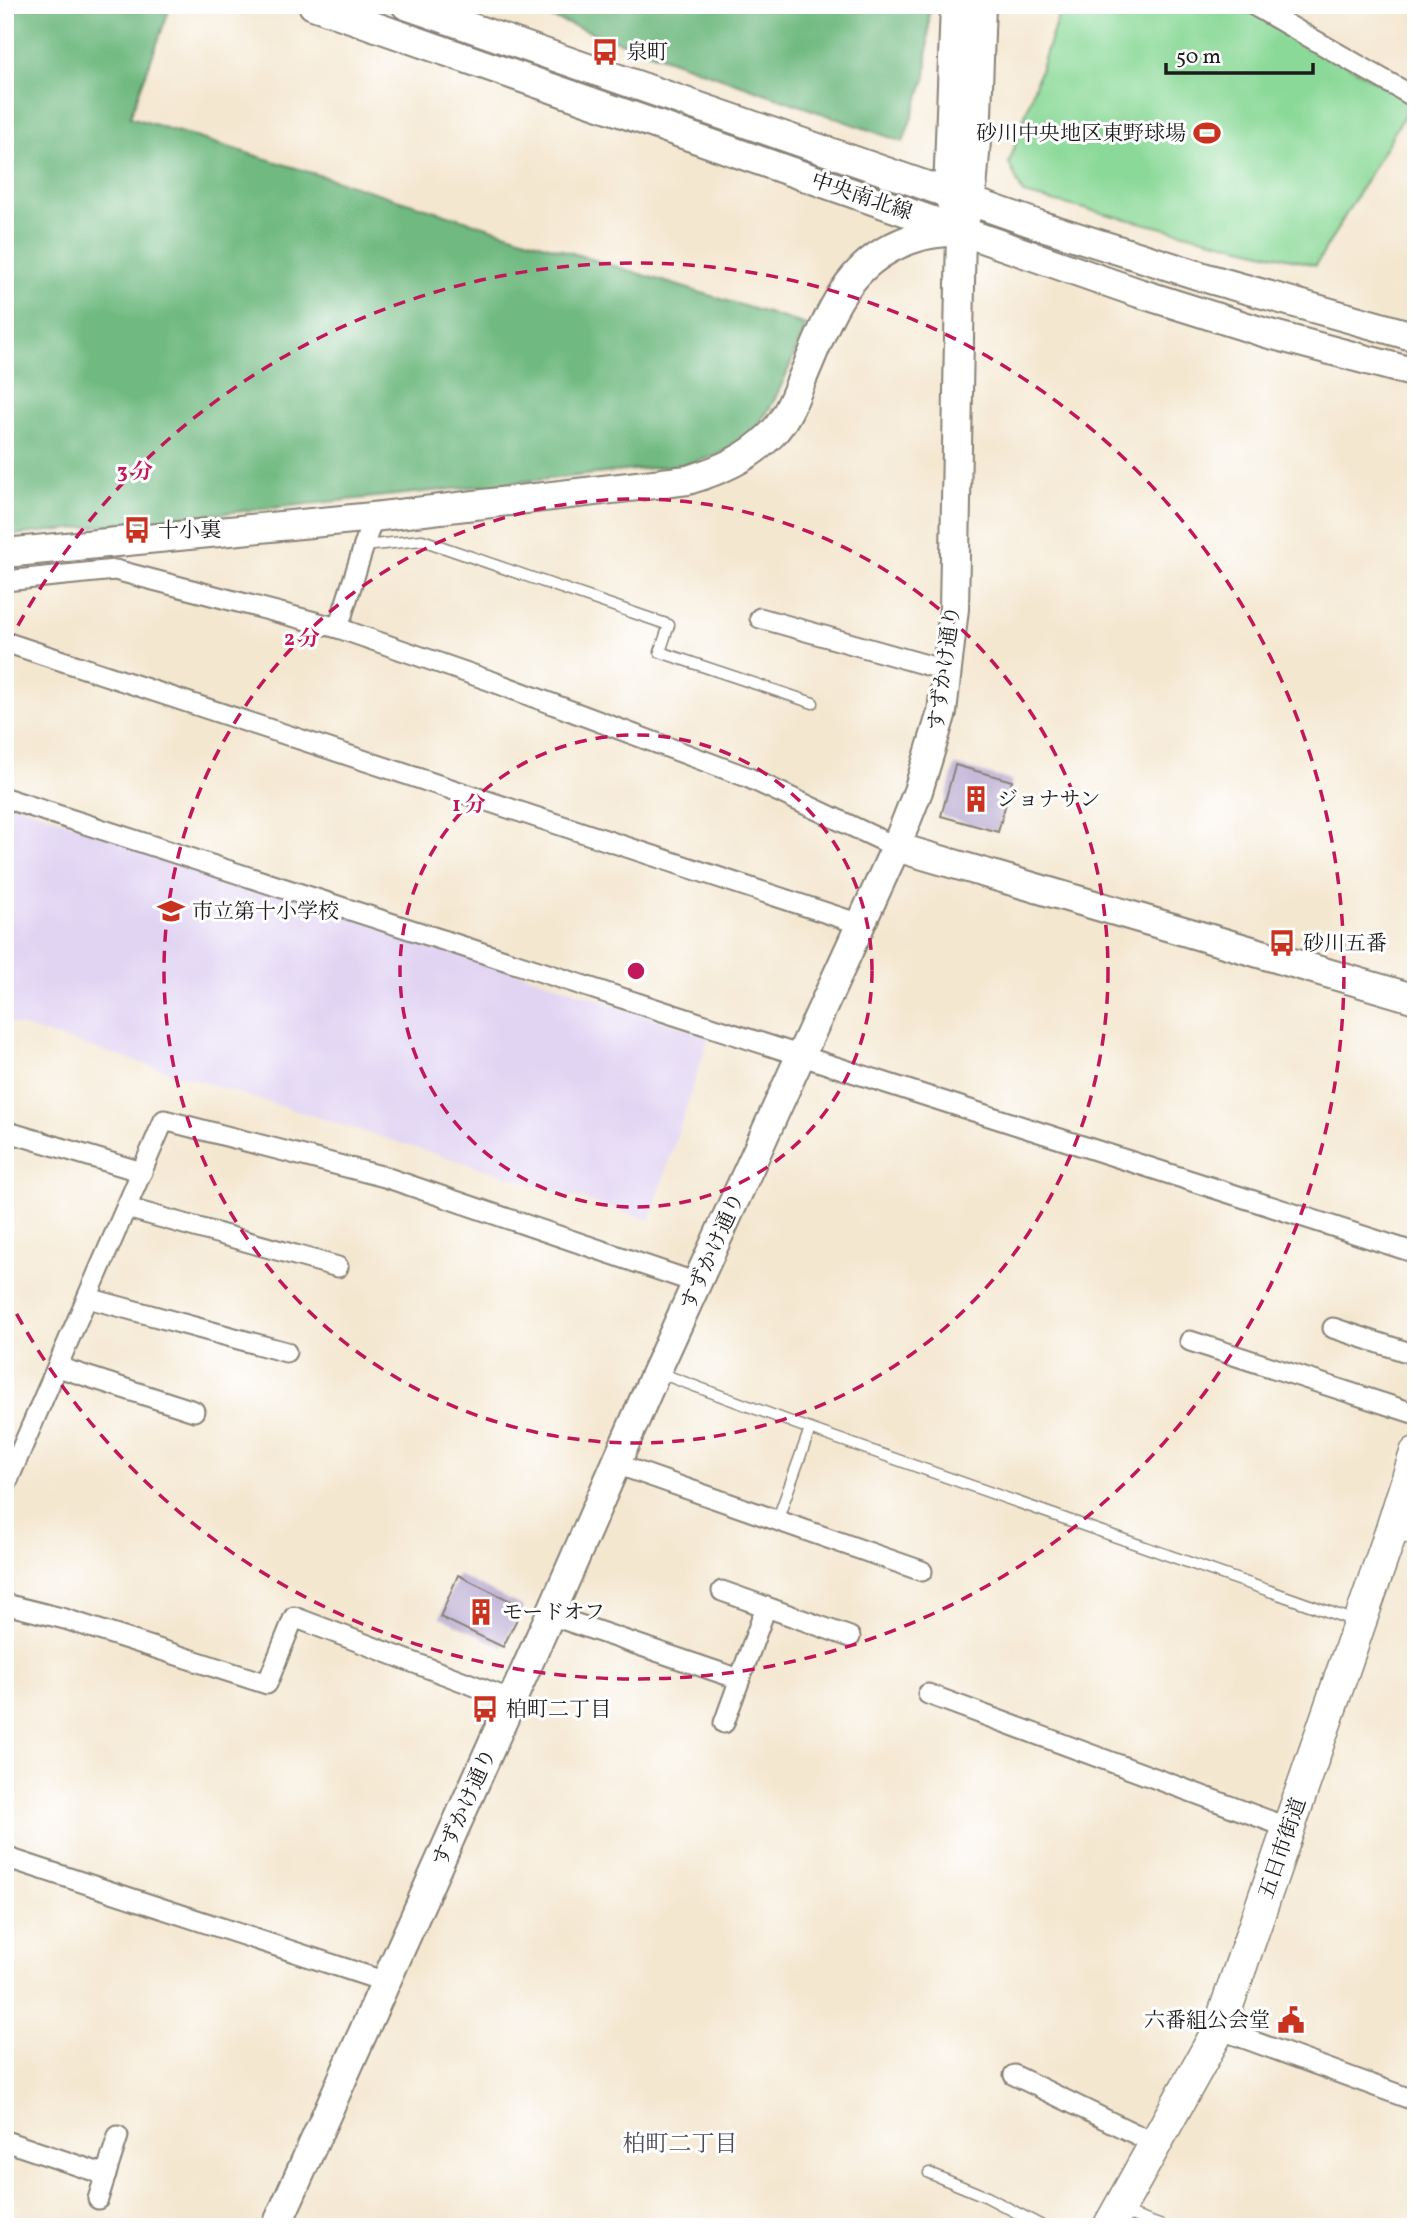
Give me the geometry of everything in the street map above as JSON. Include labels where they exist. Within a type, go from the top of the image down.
[{"type":"main road","name":"五日市街道","points":[[1114,2218],[1219,2029],[1359,1623],[1403,1536],[1416,1453]]},
{"type":"street","name":"中央南北線","points":[[313,5],[1139,293],[1234,324],[1416,373]]},
{"type":"street","name":"中央南北線","points":[[406,5],[959,197],[1210,279],[1416,337]]},
{"type":"street","points":[[5,553],[373,517],[688,480],[724,468],[750,454],[773,433],[789,410],[830,312],[846,285],[863,267],[889,247],[919,236],[961,230],[955,5]]},
{"type":"street","points":[[959,197],[976,141],[981,5]]},
{"type":"street","points":[[1253,5],[1416,98]]},
{"type":"street","name":"すずかけ通り","points":[[276,2227],[656,1372],[896,847],[932,751],[942,712],[954,609],[961,230]]},
{"type":"street","points":[[338,628],[373,517]]},
{"type":"street","points":[[5,581],[115,570],[338,628],[491,681],[747,777],[896,847],[1416,999]]},
{"type":"street","points":[[760,618],[948,671]]},
{"type":"street","points":[[5,642],[860,924]]},
{"type":"street","points":[[5,798],[1416,1254]]},
{"type":"street","points":[[5,1488],[164,1120],[385,1177],[697,1283]]},
{"type":"street","points":[[5,1131],[142,1172]]},
{"type":"street","points":[[127,1208],[338,1267]]},
{"type":"street","points":[[88,1298],[286,1352]]},
{"type":"street","points":[[1333,1328],[1416,1355]]},
{"type":"street","points":[[1190,1341],[1416,1414]]},
{"type":"street","points":[[58,1367],[194,1411]]},
{"type":"street","points":[[616,1464],[922,1571]]},
{"type":"street","points":[[722,1591],[850,1637]]},
{"type":"street","points":[[5,1604],[65,1619],[267,1684],[294,1617],[512,1700]]},
{"type":"street","points":[[724,1723],[766,1607]]},
{"type":"street","points":[[550,1615],[739,1679]]},
{"type":"street","points":[[928,1694],[1289,1828]]},
{"type":"street","points":[[5,1857],[386,1982]]},
{"type":"street","points":[[1219,2029],[1416,2101]]},
{"type":"street","points":[[1014,2076],[1156,2144]]},
{"type":"street","points":[[98,2199],[118,2136]]},
{"type":"street","points":[[5,2141],[106,2175]]},
{"type":"lane","points":[[364,546],[422,540],[669,625],[660,652],[813,703]]},
{"type":"lane","points":[[656,1372],[1359,1623]]},
{"type":"lane","points":[[777,1521],[810,1429]]},
{"type":"lane","points":[[929,2173],[988,2197],[1044,2227]]},
{"type":"lane","points":[[1114,2218],[1165,2227]]},
{"type":"shaded area","name":"市立第十小学校","points":[[5,801],[709,1036],[650,1220],[5,1021]]},
{"type":"green space","points":[[5,5],[171,5],[130,117],[806,325],[784,381],[765,415],[753,430],[738,443],[717,455],[690,464],[5,536]]},
{"type":"green space","points":[[515,5],[930,5],[926,77],[903,142]]},
{"type":"green space","name":"砂川中央地区東野球場","points":[[1062,5],[1242,5],[1412,102],[1316,265],[1023,194],[1009,163]]},
{"type":"building","name":"ジョナサン","points":[[955,765],[1012,781],[998,832],[941,816]]},
{"type":"building","name":"モードオフ","points":[[458,1575],[523,1607],[503,1647],[440,1617]]},
{"type":"place","name":"泉町","points":[[605,52]]},
{"type":"place","name":"砂川中央地区東野球場","points":[[1207,133]]},
{"type":"place","name":"十小裏","points":[[137,530]]},
{"type":"place","name":"ジョナサン","points":[[976,799]]},
{"type":"place","name":"市立第十小学校","points":[[171,911]]},
{"type":"place","name":"砂川五番","points":[[1282,943]]},
{"type":"place","name":"モードオフ","points":[[481,1612]]},
{"type":"place","name":"柏町二丁目","points":[[485,1709]]},
{"type":"place","name":"六番組公会堂","points":[[1291,2020]]},
{"type":"district","name":"柏町二丁目","points":[[680,2143]]}]
